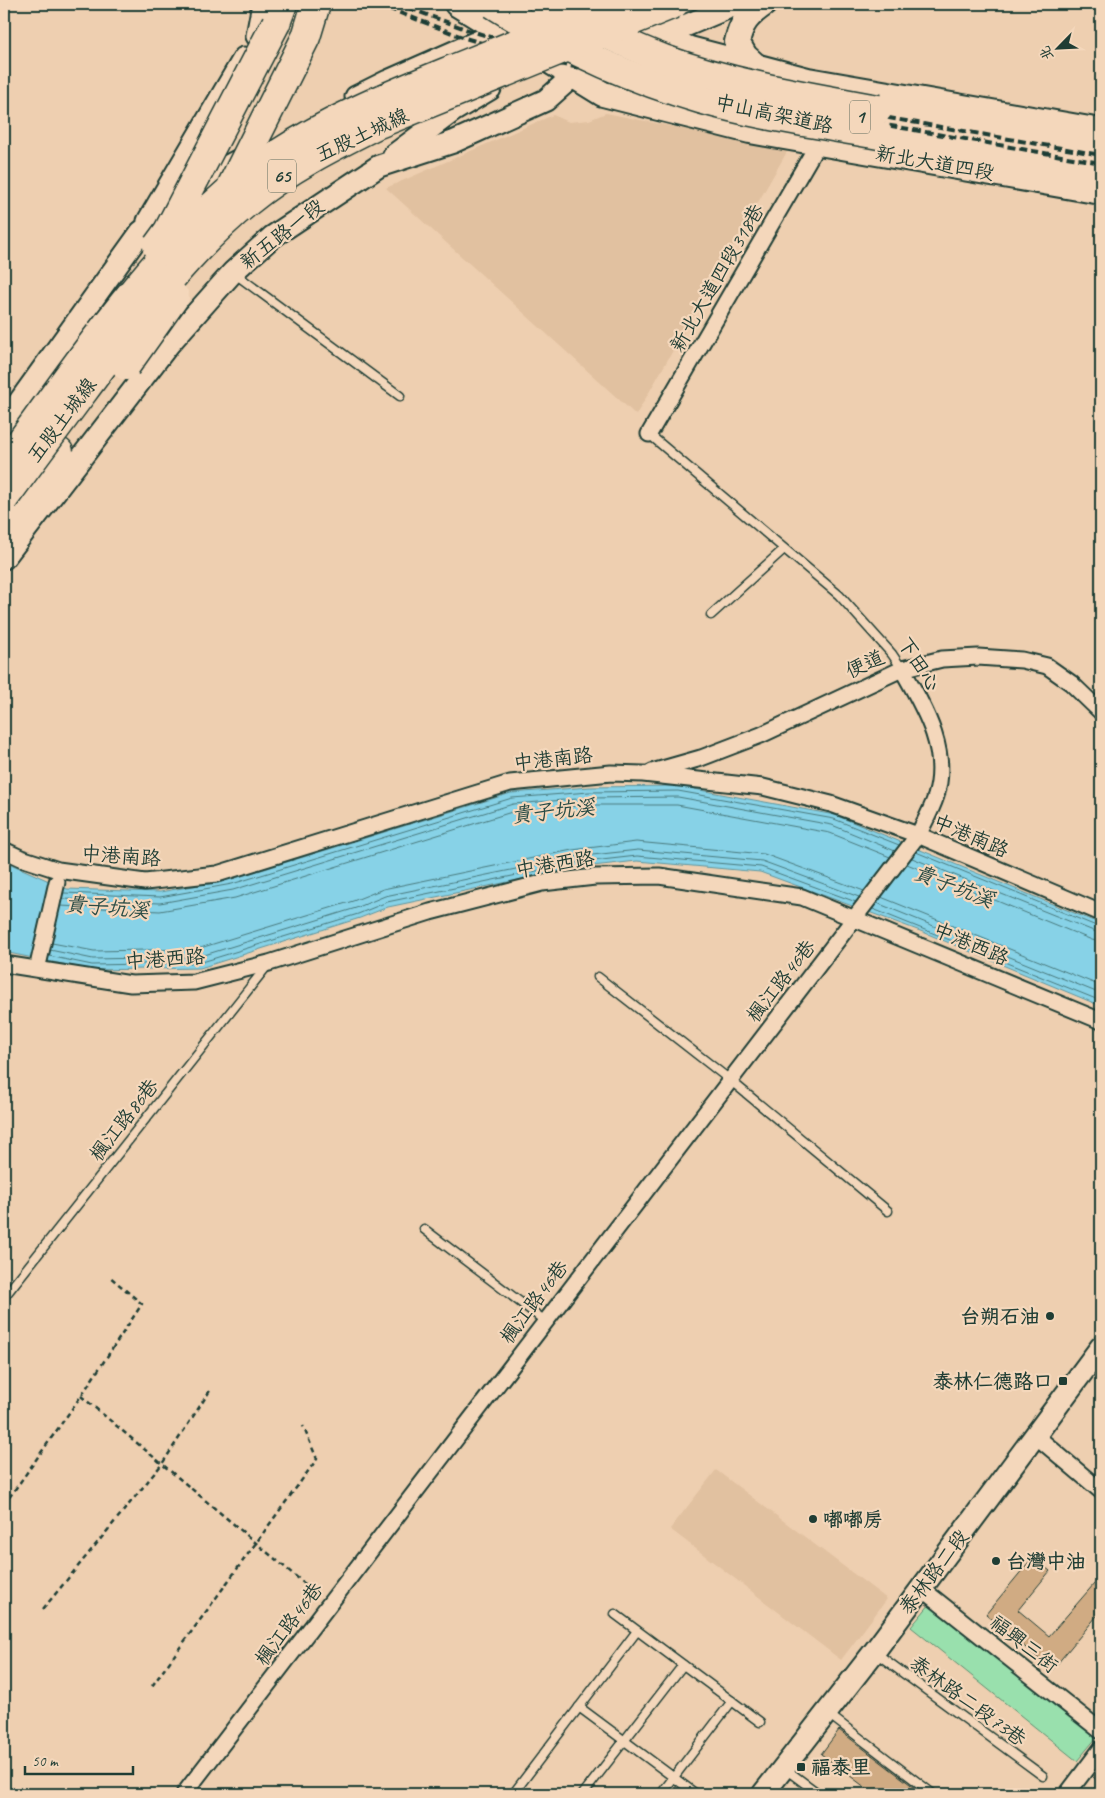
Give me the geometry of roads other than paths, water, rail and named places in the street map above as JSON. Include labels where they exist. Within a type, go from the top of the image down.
[{"type":"highway","points":[[4,444],[12,422],[118,300],[168,230],[276,23],[283,4]]},
{"type":"highway","points":[[4,524],[154,330],[186,281],[298,53],[316,4]]},
{"type":"highway","name":"中山高架道路","points":[[493,4],[577,51],[648,81],[700,99],[758,113],[1101,141]]},
{"type":"highway","name":"五股土城線","points":[[4,464],[122,306],[165,255],[224,197],[275,156],[365,105],[614,4]]},
{"type":"highway","name":"五股土城線","points":[[4,499],[160,291],[217,228],[250,200],[287,173],[330,148],[376,125],[674,4]]},
{"type":"highway","name":"中山高架道路","points":[[557,5],[611,37],[664,59],[711,74],[763,87],[878,122],[1101,177]]},
{"type":"highway","points":[[878,122],[1101,158]]},
{"type":"highway","points":[[878,122],[1101,166]]},
{"type":"main road","points":[[257,36],[262,4]]},
{"type":"main road","points":[[12,422],[141,232],[257,36],[278,4]]},
{"type":"main road","name":"新北大道四段","points":[[457,4],[603,94],[736,128],[1101,192]]},
{"type":"main road","name":"新五路一段","points":[[4,558],[168,345],[233,272],[272,237],[379,166],[453,142],[546,100],[573,76],[625,54],[658,36],[737,4]]},
{"type":"main road","points":[[756,66],[745,56],[737,42],[740,27],[744,21],[749,14],[764,4]]},
{"type":"main road","points":[[141,232],[226,167],[388,80],[557,5]]},
{"type":"main road","points":[[379,166],[453,111],[544,57],[557,5]]},
{"type":"main road","name":"新北大道四段","points":[[557,5],[589,32],[625,54],[693,83],[717,90],[1101,158]]},
{"type":"main road","name":"1","points":[[557,5],[658,36],[690,49],[808,80],[1101,131]]},
{"type":"main road","name":"新北大道四段","points":[[544,57],[625,54]]},
{"type":"main road","name":"泰林路二段","points":[[763,1794],[922,1589],[1101,1347]]},
{"type":"street","name":"新北大道四段318巷","points":[[649,434],[742,285],[819,142]]},
{"type":"street","name":"便道","points":[[643,774],[701,758],[761,735],[902,669],[942,659],[978,657],[1022,660],[1047,666],[1071,683],[1101,712]]},
{"type":"street","name":"下田心","points":[[902,669],[927,714],[940,754],[936,796],[915,839]]},
{"type":"street","name":"中港南路","points":[[4,850],[58,876],[145,882],[217,874],[510,783],[611,773],[643,774],[763,787],[830,804],[1101,914]]},
{"type":"street","name":"楓江路46巷","points":[[184,1794],[915,839]]},
{"type":"street","points":[[38,966],[58,876]]},
{"type":"street","name":"中港西路","points":[[4,964],[38,966],[131,984],[194,982],[269,962],[430,912],[542,883],[595,877],[659,876],[802,897],[857,915],[896,934],[1101,1021]]},
{"type":"street","points":[[1036,1436],[1101,1491]]},
{"type":"street","name":"福興三街","points":[[922,1589],[1101,1730]]},
{"type":"street","points":[[1067,1794],[1101,1750]]},
{"type":"lane","points":[[233,272],[400,396]]},
{"type":"lane","name":"下田心","points":[[649,434],[839,595],[892,654],[902,669]]},
{"type":"lane","points":[[711,615],[784,549]]},
{"type":"lane","name":"楓江路86巷","points":[[4,1297],[269,962]]},
{"type":"lane","points":[[598,977],[730,1080],[888,1211]]},
{"type":"lane","points":[[424,1229],[545,1321]]},
{"type":"lane","points":[[615,1614],[760,1722]]},
{"type":"lane","points":[[513,1794],[637,1631]]},
{"type":"lane","name":"泰林路二段73巷","points":[[874,1652],[1043,1776]]},
{"type":"lane","points":[[583,1794],[683,1665]]},
{"type":"lane","points":[[661,1794],[732,1701]]},
{"type":"lane","points":[[579,1707],[696,1794]]},
{"type":"lane","points":[[827,1713],[932,1794]]},
{"type":"lane","points":[[784,1768],[819,1794]]},
{"type":"water","name":"貴子坑溪","points":[[678,786],[835,815],[1101,924],[1101,1006],[923,932],[760,872],[637,861],[575,868],[388,907],[360,918],[200,968],[92,970],[4,952],[4,861],[67,889],[160,892],[232,879],[511,793],[589,787]]},
{"type":"railway","points":[[377,4],[465,38],[538,60],[801,110],[1101,163]]},
{"type":"railway","points":[[398,4],[468,30],[540,52],[803,103],[1101,155]]},
{"type":"place","name":"台朔石油","points":[[1050,1316]]},
{"type":"place","name":"泰林仁德路口","points":[[1063,1381]]},
{"type":"place","name":"嘟嘟房","points":[[813,1519]]},
{"type":"place","name":"台灣中油","points":[[996,1561]]},
{"type":"place","name":"福泰里","points":[[801,1767]]}]
